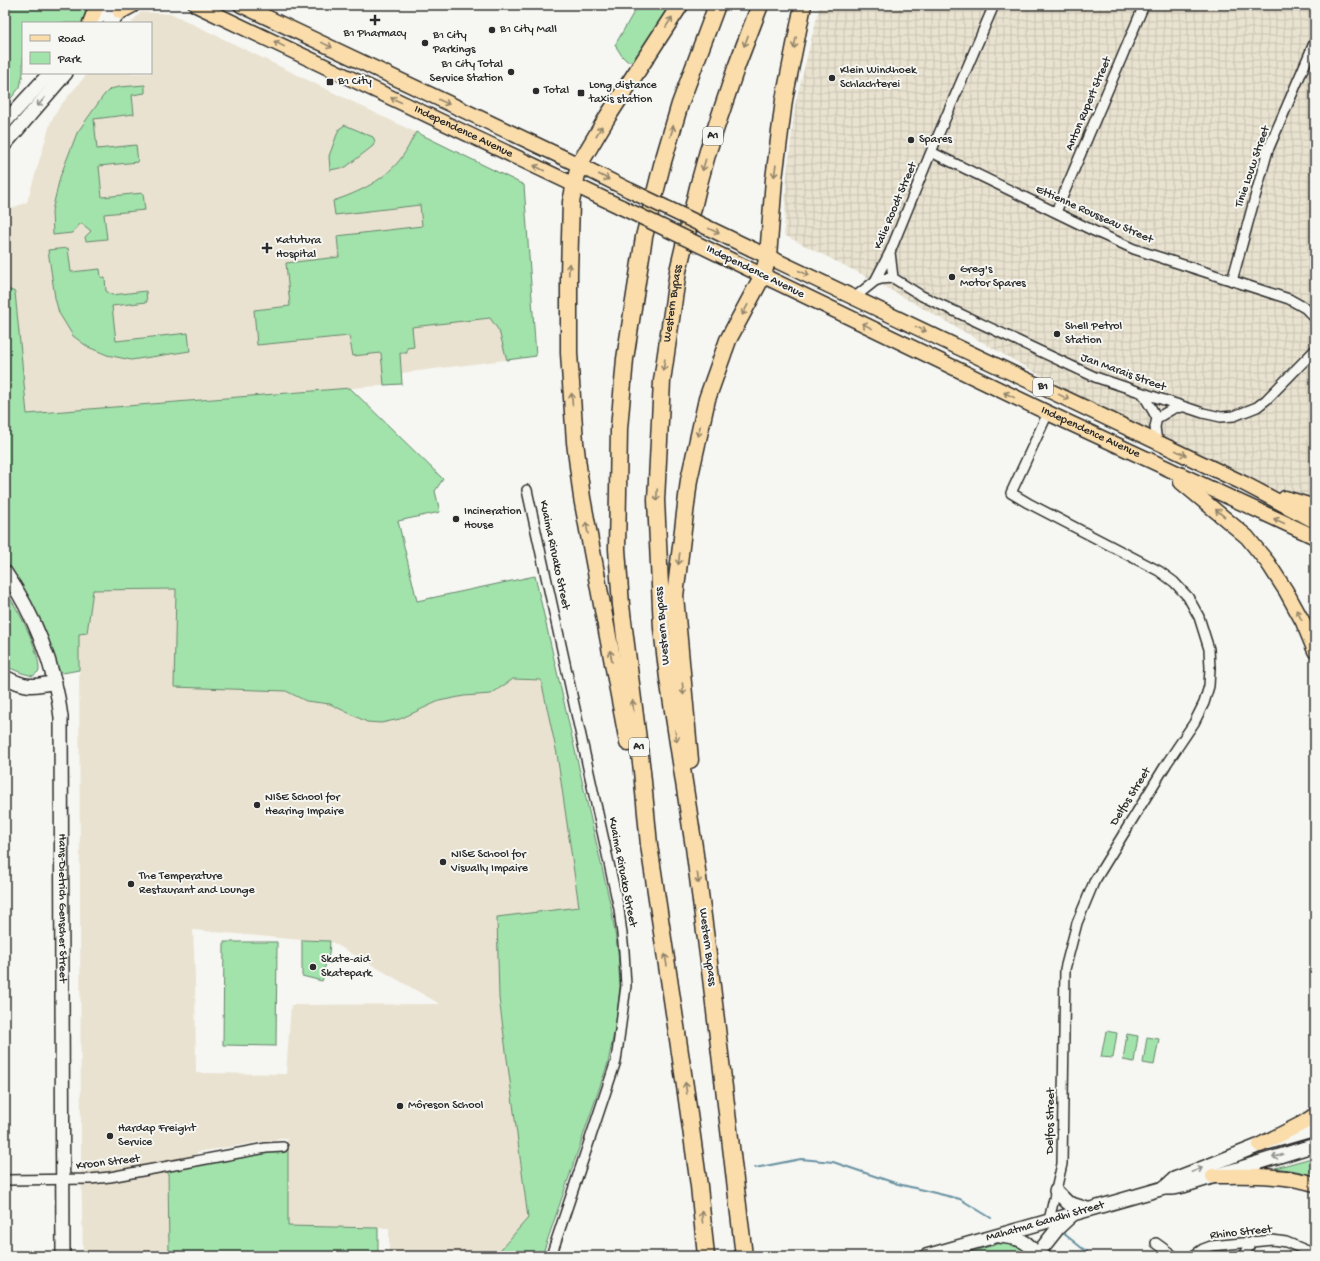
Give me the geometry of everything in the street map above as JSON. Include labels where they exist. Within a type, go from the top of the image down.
[{"type":"highway","points":[[649,845],[592,555],[582,498],[575,442],[569,353],[571,202],[579,164],[608,116],[680,5]]},
{"type":"highway","name":"A1","points":[[706,1256],[699,1186],[649,845],[642,771],[620,605],[617,549],[619,429],[624,359],[644,237],[662,165],[680,104],[717,5]]},
{"type":"highway","name":"Western Bypass","points":[[744,1256],[694,847],[670,692],[662,628],[656,500],[662,381],[678,271],[708,151],[760,5]]},
{"type":"highway","points":[[694,847],[697,822],[675,596],[685,510],[692,466],[707,399],[728,340],[763,275],[768,257],[774,179],[783,108],[803,5]]},
{"type":"main road","points":[[90,22],[97,5]]},
{"type":"main road","points":[[118,7],[133,5]]},
{"type":"main road","name":"Independence Avenue","points":[[196,5],[745,266],[1146,460],[1315,537]]},
{"type":"main road","name":"Independence Avenue","points":[[240,5],[579,164],[629,190],[768,257],[855,297],[1243,483],[1315,521]]},
{"type":"main road","name":"B1","points":[[1146,460],[1186,485],[1247,537],[1268,563],[1286,591],[1303,622],[1315,651]]},
{"type":"main road","points":[[1243,483],[1315,507]]},
{"type":"main road","points":[[1260,1145],[1303,1123],[1315,1115]]},
{"type":"main road","points":[[1213,1176],[1266,1175],[1285,1177],[1315,1184]]},
{"type":"street","name":"Kalie Roodt Street","points":[[855,297],[875,281],[890,252],[994,5]]},
{"type":"street","name":"Anton Rupert Street","points":[[1056,212],[1144,5]]},
{"type":"street","points":[[96,22],[118,7]]},
{"type":"street","points":[[110,22],[118,7]]},
{"type":"street","name":"Tinie Louw Street","points":[[1232,281],[1268,150],[1315,41]]},
{"type":"street","points":[[1305,64],[1315,65]]},
{"type":"street","points":[[5,122],[49,74]]},
{"type":"street","points":[[5,144],[65,74]]},
{"type":"street","name":"Ettienne Rousseau Street","points":[[931,152],[1134,249],[1290,299],[1305,308],[1315,318]]},
{"type":"street","points":[[875,281],[885,278],[893,278],[890,252]]},
{"type":"street","name":"Jan Marais Street","points":[[893,278],[922,296],[1062,363],[1095,377],[1143,394],[1221,417],[1234,416],[1266,400],[1315,350]]},
{"type":"street","points":[[1143,394],[1157,418],[1157,442]]},
{"type":"street","points":[[1157,418],[1174,408],[1184,407]]},
{"type":"street","name":"Delfos Street","points":[[1048,413],[1011,493],[1152,567],[1174,582],[1188,597],[1199,617],[1209,649],[1210,668],[1209,686],[1204,703],[1194,723],[1167,763],[1094,882],[1077,923],[1065,969],[1062,1152],[1060,1173],[1049,1220]]},
{"type":"street","name":"Kuaima Riruako Street","points":[[527,490],[619,909],[626,986],[616,1061],[551,1256]]},
{"type":"street","name":"Hans-Dietrich Genscher Street","points":[[5,572],[19,594],[41,639],[55,682],[60,710],[63,1256]]},
{"type":"street","points":[[5,677],[15,682],[31,686],[55,682]]},
{"type":"street","name":"Mahatma Gandhi Street","points":[[1164,1188],[1174,1179],[1260,1145],[1315,1129]]},
{"type":"street","name":"Mahatma Gandhi Street","points":[[926,1256],[1164,1188],[1183,1186],[1315,1145]]},
{"type":"street","name":"Kroon Street","points":[[5,1180],[110,1178],[283,1146]]},
{"type":"street","points":[[1039,1253],[1058,1228],[1081,1211],[1068,1203],[1056,1191]]},
{"type":"street","points":[[1039,1253],[1049,1220]]},
{"type":"street","points":[[996,1235],[1022,1240],[1039,1253]]},
{"type":"street","name":"Rhino Street","points":[[1193,1256],[1203,1249],[1211,1246],[1272,1240],[1286,1242],[1315,1254]]},
{"type":"street","points":[[1244,1256],[1252,1241]]},
{"type":"street","points":[[1156,1243],[1174,1256]]},
{"type":"shaded area","points":[[820,5],[1315,5],[1315,499],[1243,483],[1157,442],[875,281],[784,235],[786,185],[795,105]]},
{"type":"shaded area","name":"Katutura Hospital","points":[[141,12],[172,14],[524,185],[536,356],[402,373],[402,384],[27,414],[15,292],[5,288],[5,206],[12,208],[27,202],[51,121],[60,106],[87,74],[152,74],[152,22],[132,22]]},
{"type":"shaded area","points":[[176,589],[174,687],[286,691],[306,701],[330,704],[368,722],[400,719],[439,701],[464,696],[491,694],[513,679],[541,680],[557,754],[579,908],[497,917],[499,998],[528,1219],[495,1256],[389,1256],[389,1228],[288,1226],[287,1138],[197,1152],[197,1161],[168,1167],[169,1256],[83,1256],[81,1159],[79,634],[87,633],[93,590]],"holes":[[[193,930],[302,940],[330,941],[440,1004],[291,1005],[286,1074],[196,1073]]]},
{"type":"green space","points":[[5,5],[91,5],[82,22],[22,22],[23,74],[20,87],[5,106]]},
{"type":"green space","points":[[638,5],[670,5],[638,58],[632,61],[627,61],[615,45]]},
{"type":"green space","points":[[145,85],[145,93],[132,95],[134,114],[94,119],[97,149],[136,145],[138,162],[99,166],[102,197],[143,193],[145,210],[104,214],[107,239],[86,241],[85,237],[91,231],[81,223],[72,233],[53,235],[52,211],[60,177],[77,133],[104,95],[110,89]]},
{"type":"green space","points":[[345,125],[373,137],[375,141],[373,146],[346,167],[330,170],[329,156],[339,129]]},
{"type":"green space","points":[[416,132],[524,185],[536,356],[507,360],[499,331],[490,318],[412,327],[414,347],[407,348],[407,353],[400,353],[402,384],[384,385],[381,353],[353,356],[349,336],[257,345],[254,310],[290,306],[286,263],[339,257],[337,236],[422,226],[420,205],[335,215],[333,201],[353,194],[380,179],[402,157]]},
{"type":"green space","points":[[68,248],[71,272],[100,269],[101,277],[105,278],[106,291],[112,295],[146,291],[147,302],[112,306],[116,341],[188,333],[190,351],[131,360],[107,355],[88,347],[73,336],[59,313],[55,298],[48,250]]},
{"type":"green space","points":[[5,288],[15,292],[27,414],[350,388],[443,479],[435,491],[440,512],[398,521],[417,601],[535,576],[611,907],[618,952],[620,986],[617,1018],[608,1063],[542,1256],[495,1256],[528,1218],[499,998],[497,917],[579,907],[557,754],[541,680],[513,679],[491,694],[464,696],[439,701],[400,719],[381,723],[367,722],[330,704],[306,701],[286,691],[174,687],[176,589],[93,590],[87,633],[79,634],[79,670],[63,673],[56,669],[17,579],[5,560]]},
{"type":"green space","points":[[5,591],[22,618],[36,652],[39,671],[33,676],[5,666]]},
{"type":"green space","name":"Skate-aid Skatepark","points":[[302,940],[330,941],[329,954],[322,976],[322,981],[302,976]]},
{"type":"green space","points":[[224,942],[277,942],[276,1046],[223,1045]]},
{"type":"green space","points":[[1106,1031],[1117,1033],[1113,1058],[1101,1057]]},
{"type":"green space","points":[[1127,1034],[1138,1036],[1134,1062],[1123,1060]]},
{"type":"green space","points":[[1147,1037],[1159,1039],[1154,1065],[1143,1063]]},
{"type":"green space","points":[[288,1146],[288,1226],[378,1228],[378,1256],[169,1256],[168,1167]]},
{"type":"green space","points":[[1315,1157],[1315,1176],[1275,1168]]},
{"type":"green space","points":[[1007,1241],[1018,1241],[1032,1256],[958,1256]]},
{"type":"waterway","points":[[755,1168],[801,1159],[833,1162],[898,1184],[960,1199],[991,1218]]},
{"type":"waterway","points":[[1063,1233],[1092,1256]]},
{"type":"place","name":"B1 Pharmacy","points":[[375,20]]},
{"type":"place","name":"B1 City Mall","points":[[492,30]]},
{"type":"place","name":"B1 City Parkings","points":[[425,43]]},
{"type":"place","name":"B1 City Total Service Station","points":[[511,72]]},
{"type":"place","name":"Klein Windhoek Schlachterei","points":[[832,78]]},
{"type":"place","name":"B1 City","points":[[330,82]]},
{"type":"place","name":"Total","points":[[536,91]]},
{"type":"place","name":"Long distance taxis station","points":[[581,93]]},
{"type":"place","name":"Spares","points":[[911,140]]},
{"type":"place","name":"Katutura Hospital","points":[[267,248]]},
{"type":"place","name":"Greg's Motor Spares","points":[[952,277]]},
{"type":"place","name":"Shell Petrol Station","points":[[1057,334]]},
{"type":"place","name":"Incineration House","points":[[456,519]]},
{"type":"place","name":"NISE School for Hearing Impaire","points":[[257,805]]},
{"type":"place","name":"NISE School for Visually Impaire","points":[[443,862]]},
{"type":"place","name":"The Temperature Restaurant and Lounge","points":[[131,884]]},
{"type":"place","name":"Skate-aid Skatepark","points":[[313,967]]},
{"type":"place","name":"Môreson School","points":[[400,1106]]},
{"type":"place","name":"Hardap Freight Service","points":[[110,1136]]}]
